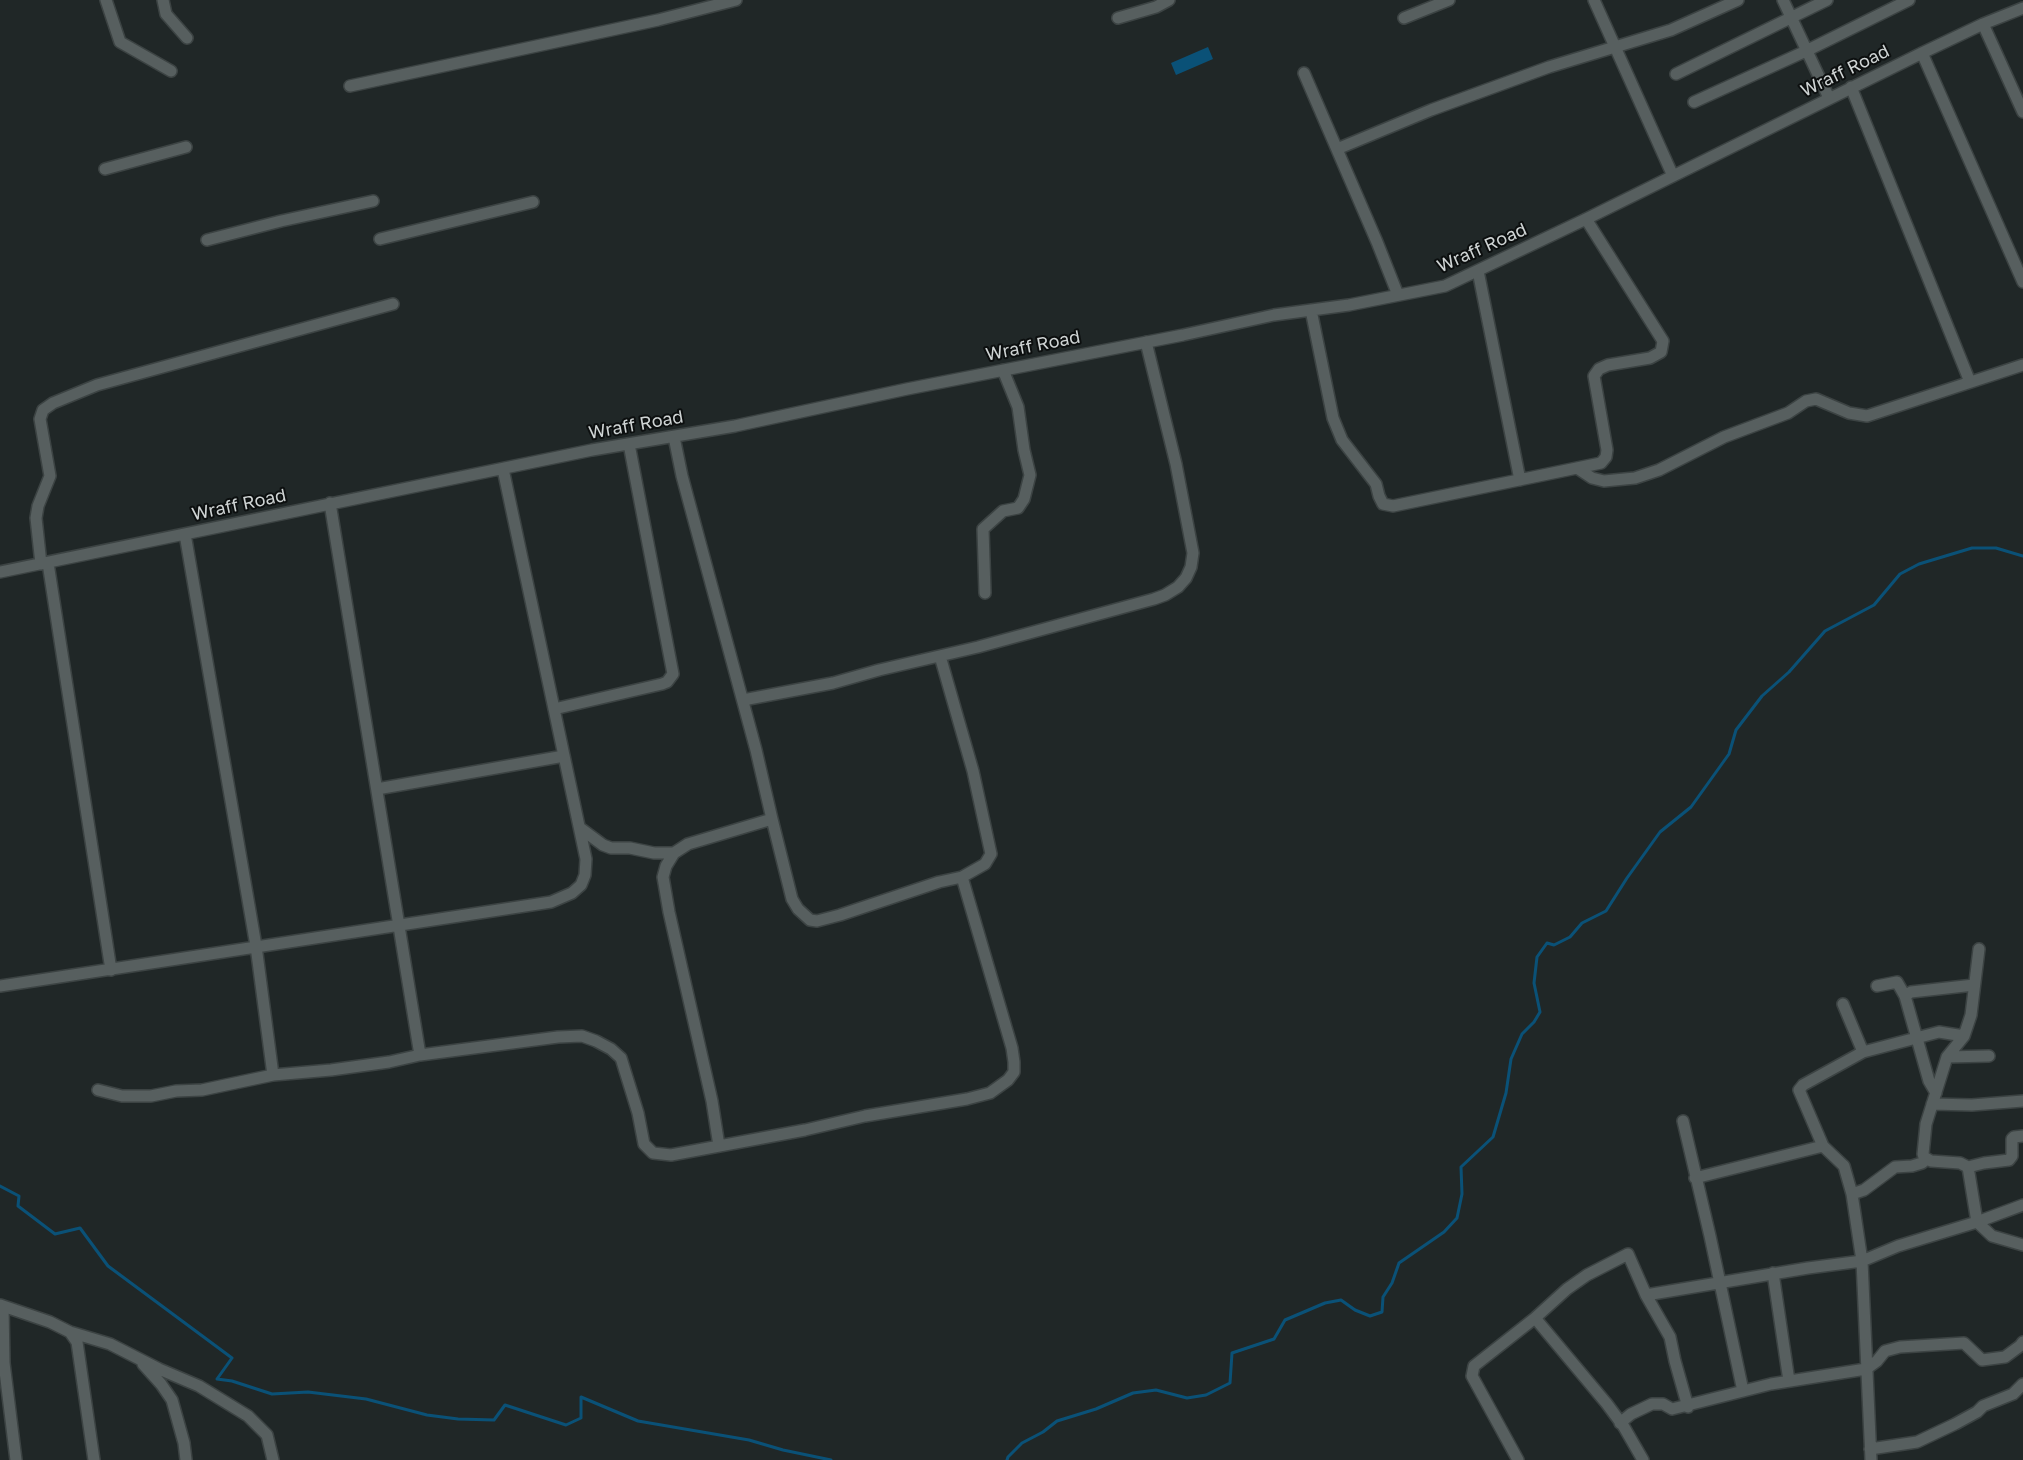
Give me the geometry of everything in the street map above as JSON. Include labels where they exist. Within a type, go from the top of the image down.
[{"type":"street","points":[[106,0],[120,42],[171,71]]},
{"type":"street","points":[[163,0],[166,14],[187,38]]},
{"type":"street","points":[[350,86],[658,20],[736,0]]},
{"type":"street","points":[[1118,18],[1156,7],[1169,0]]},
{"type":"street","points":[[1404,18],[1449,0]]},
{"type":"street","points":[[1594,0],[1673,176]]},
{"type":"street","points":[[1337,150],[1431,110],[1549,67],[1671,30],[1738,0]]},
{"type":"street","points":[[1783,0],[1829,98]]},
{"type":"street","points":[[1676,74],[1827,0]]},
{"type":"street","points":[[1694,102],[1806,51],[1909,0]]},
{"type":"street","name":"Wraff Road","points":[[0,572],[503,468],[735,426],[1274,315],[1398,296],[1445,286],[1586,219],[1851,87],[1983,24],[2023,8]]},
{"type":"street","points":[[1983,24],[2023,112]]},
{"type":"street","points":[[1922,53],[2023,282]]},
{"type":"street","points":[[1304,73],[1377,242],[1398,296]]},
{"type":"street","points":[[1851,87],[1970,382]]},
{"type":"street","points":[[105,169],[186,147]]},
{"type":"street","points":[[208,240],[281,221],[373,201]]},
{"type":"street","points":[[380,239],[533,202]]},
{"type":"street","points":[[1311,310],[1333,418],[1342,440],[1376,484],[1383,504],[1393,506],[1602,463],[1606,457],[1607,450],[1594,376],[1599,369],[1608,365],[1650,358],[1661,352],[1663,341],[1586,219]]},
{"type":"street","points":[[1478,271],[1520,480]]},
{"type":"street","points":[[111,970],[45,563],[36,518],[38,506],[50,476],[40,419],[43,410],[53,403],[97,385],[392,304]]},
{"type":"street","points":[[743,700],[833,683],[940,656],[1154,599],[1172,591],[1186,578],[1192,567],[1193,553],[1176,464],[1146,342]]},
{"type":"street","points":[[1577,468],[1592,478],[1604,481],[1612,482],[1635,478],[1659,470],[1724,437],[1788,413],[1806,401],[1816,399],[1849,413],[1867,416],[2023,365]]},
{"type":"street","points":[[985,593],[984,529],[1003,511],[1018,508],[1024,499],[1030,475],[1024,450],[1018,407],[1003,370]]},
{"type":"street","points":[[674,437],[684,485],[743,700],[792,899],[798,909],[810,920],[817,921],[840,915],[939,882],[962,877],[984,864],[991,854],[972,771],[940,656]]},
{"type":"street","points":[[554,710],[662,684],[668,682],[673,674],[629,444]]},
{"type":"street","points":[[0,986],[551,902],[572,893],[581,885],[585,875],[586,859],[503,468]]},
{"type":"street","points":[[330,504],[420,1055]]},
{"type":"street","points":[[185,534],[256,946],[273,1075]]},
{"type":"street","points":[[377,789],[564,756]]},
{"type":"street","points":[[719,1146],[712,1101],[663,878],[674,853],[688,844],[772,819]]},
{"type":"street","points":[[580,828],[602,845],[611,848],[630,848],[654,853],[674,853]]},
{"type":"street","points":[[654,853],[665,870]]},
{"type":"street","points":[[98,1090],[122,1096],[144,1097],[176,1091],[202,1090],[273,1075],[358,1066],[420,1055],[558,1037],[582,1036],[611,1049],[621,1058],[638,1112],[644,1144],[653,1153],[671,1155],[804,1130],[865,1116],[967,1099],[990,1092],[1008,1080],[1014,1072],[1014,1062],[1012,1048],[962,877]]},
{"type":"street","points":[[1926,1160],[1922,1154],[1923,1139],[1948,1057],[1964,1036],[1974,1001],[1974,985],[1979,949]]},
{"type":"street","points":[[1877,986],[1897,982],[1905,996],[1934,1099]]},
{"type":"street","points":[[1905,996],[1911,992],[1974,985]]},
{"type":"street","points":[[1843,1004],[1863,1052]]},
{"type":"street","points":[[1964,1036],[1945,1032],[1863,1052],[1800,1087],[1800,1093],[1824,1146],[1844,1166],[1852,1194],[1862,1261],[1870,1455],[1917,1442],[1955,1424],[1977,1412],[1983,1406],[2013,1394],[2023,1384]]},
{"type":"street","points":[[1948,1057],[1989,1056]]},
{"type":"street","points":[[1934,1099],[1972,1105],[2023,1100]]},
{"type":"street","points":[[1683,1120],[1695,1178],[1721,1282],[1743,1391]]},
{"type":"street","points":[[1852,1194],[1864,1190],[1895,1167],[1912,1166],[1926,1160],[1960,1163],[1968,1167],[2009,1160],[2012,1156],[2012,1139],[2014,1136],[2023,1136]]},
{"type":"street","points":[[1695,1178],[1824,1146]]},
{"type":"street","points":[[1968,1167],[1977,1222],[1992,1236],[2023,1245]]},
{"type":"street","points":[[1646,1295],[1773,1273],[1862,1261],[1898,1246],[1977,1222],[2023,1205]]},
{"type":"street","points":[[1518,1460],[1472,1373],[1476,1364],[1535,1318],[1567,1289],[1588,1275],[1628,1254],[1646,1295],[1670,1337],[1674,1361],[1688,1407]]},
{"type":"street","points":[[1773,1273],[1789,1381]]},
{"type":"street","points":[[16,1460],[4,1363],[2,1306],[32,1315],[70,1332],[110,1344],[200,1386],[248,1416],[267,1435],[273,1460]]},
{"type":"street","points":[[1535,1318],[1588,1380],[1620,1423],[1643,1460]]},
{"type":"street","points":[[70,1332],[77,1342],[94,1460]]},
{"type":"street","points":[[1620,1423],[1631,1414],[1652,1404],[1663,1404],[1672,1409],[1688,1407],[1743,1391],[1789,1381],[1866,1369],[1877,1361],[1885,1351],[1900,1347],[1964,1343],[1982,1360],[2005,1357],[2023,1342]]},
{"type":"street","points":[[139,1359],[162,1384],[172,1400],[184,1443],[186,1460]]},
{"type":"water","points":[[1208,47],[1213,59],[1176,75],[1171,63]]},
{"type":"waterway","points":[[1007,1460],[1022,1443],[1043,1432],[1057,1421],[1096,1409],[1133,1393],[1156,1390],[1187,1398],[1206,1395],[1230,1383],[1232,1353],[1274,1339],[1285,1320],[1325,1303],[1341,1300],[1355,1310],[1370,1316],[1382,1312],[1383,1297],[1392,1283],[1399,1263],[1444,1232],[1457,1218],[1462,1194],[1461,1167],[1493,1137],[1506,1093],[1511,1059],[1522,1034],[1534,1022],[1540,1012],[1534,983],[1537,957],[1547,943],[1554,945],[1570,937],[1582,923],[1606,911],[1660,832],[1691,807],[1729,754],[1736,730],[1762,696],[1789,672],[1825,631],[1874,605],[1900,574],[1919,564],[1972,548],[1996,548],[2023,556]]},
{"type":"waterway","points":[[0,1186],[19,1196],[18,1206],[55,1234],[80,1228],[108,1266],[232,1358],[217,1379],[232,1381],[272,1394],[308,1392],[366,1399],[427,1415],[458,1419],[494,1420],[505,1405],[566,1425],[581,1418],[581,1397],[638,1421],[749,1440],[783,1450],[831,1460]]}]
